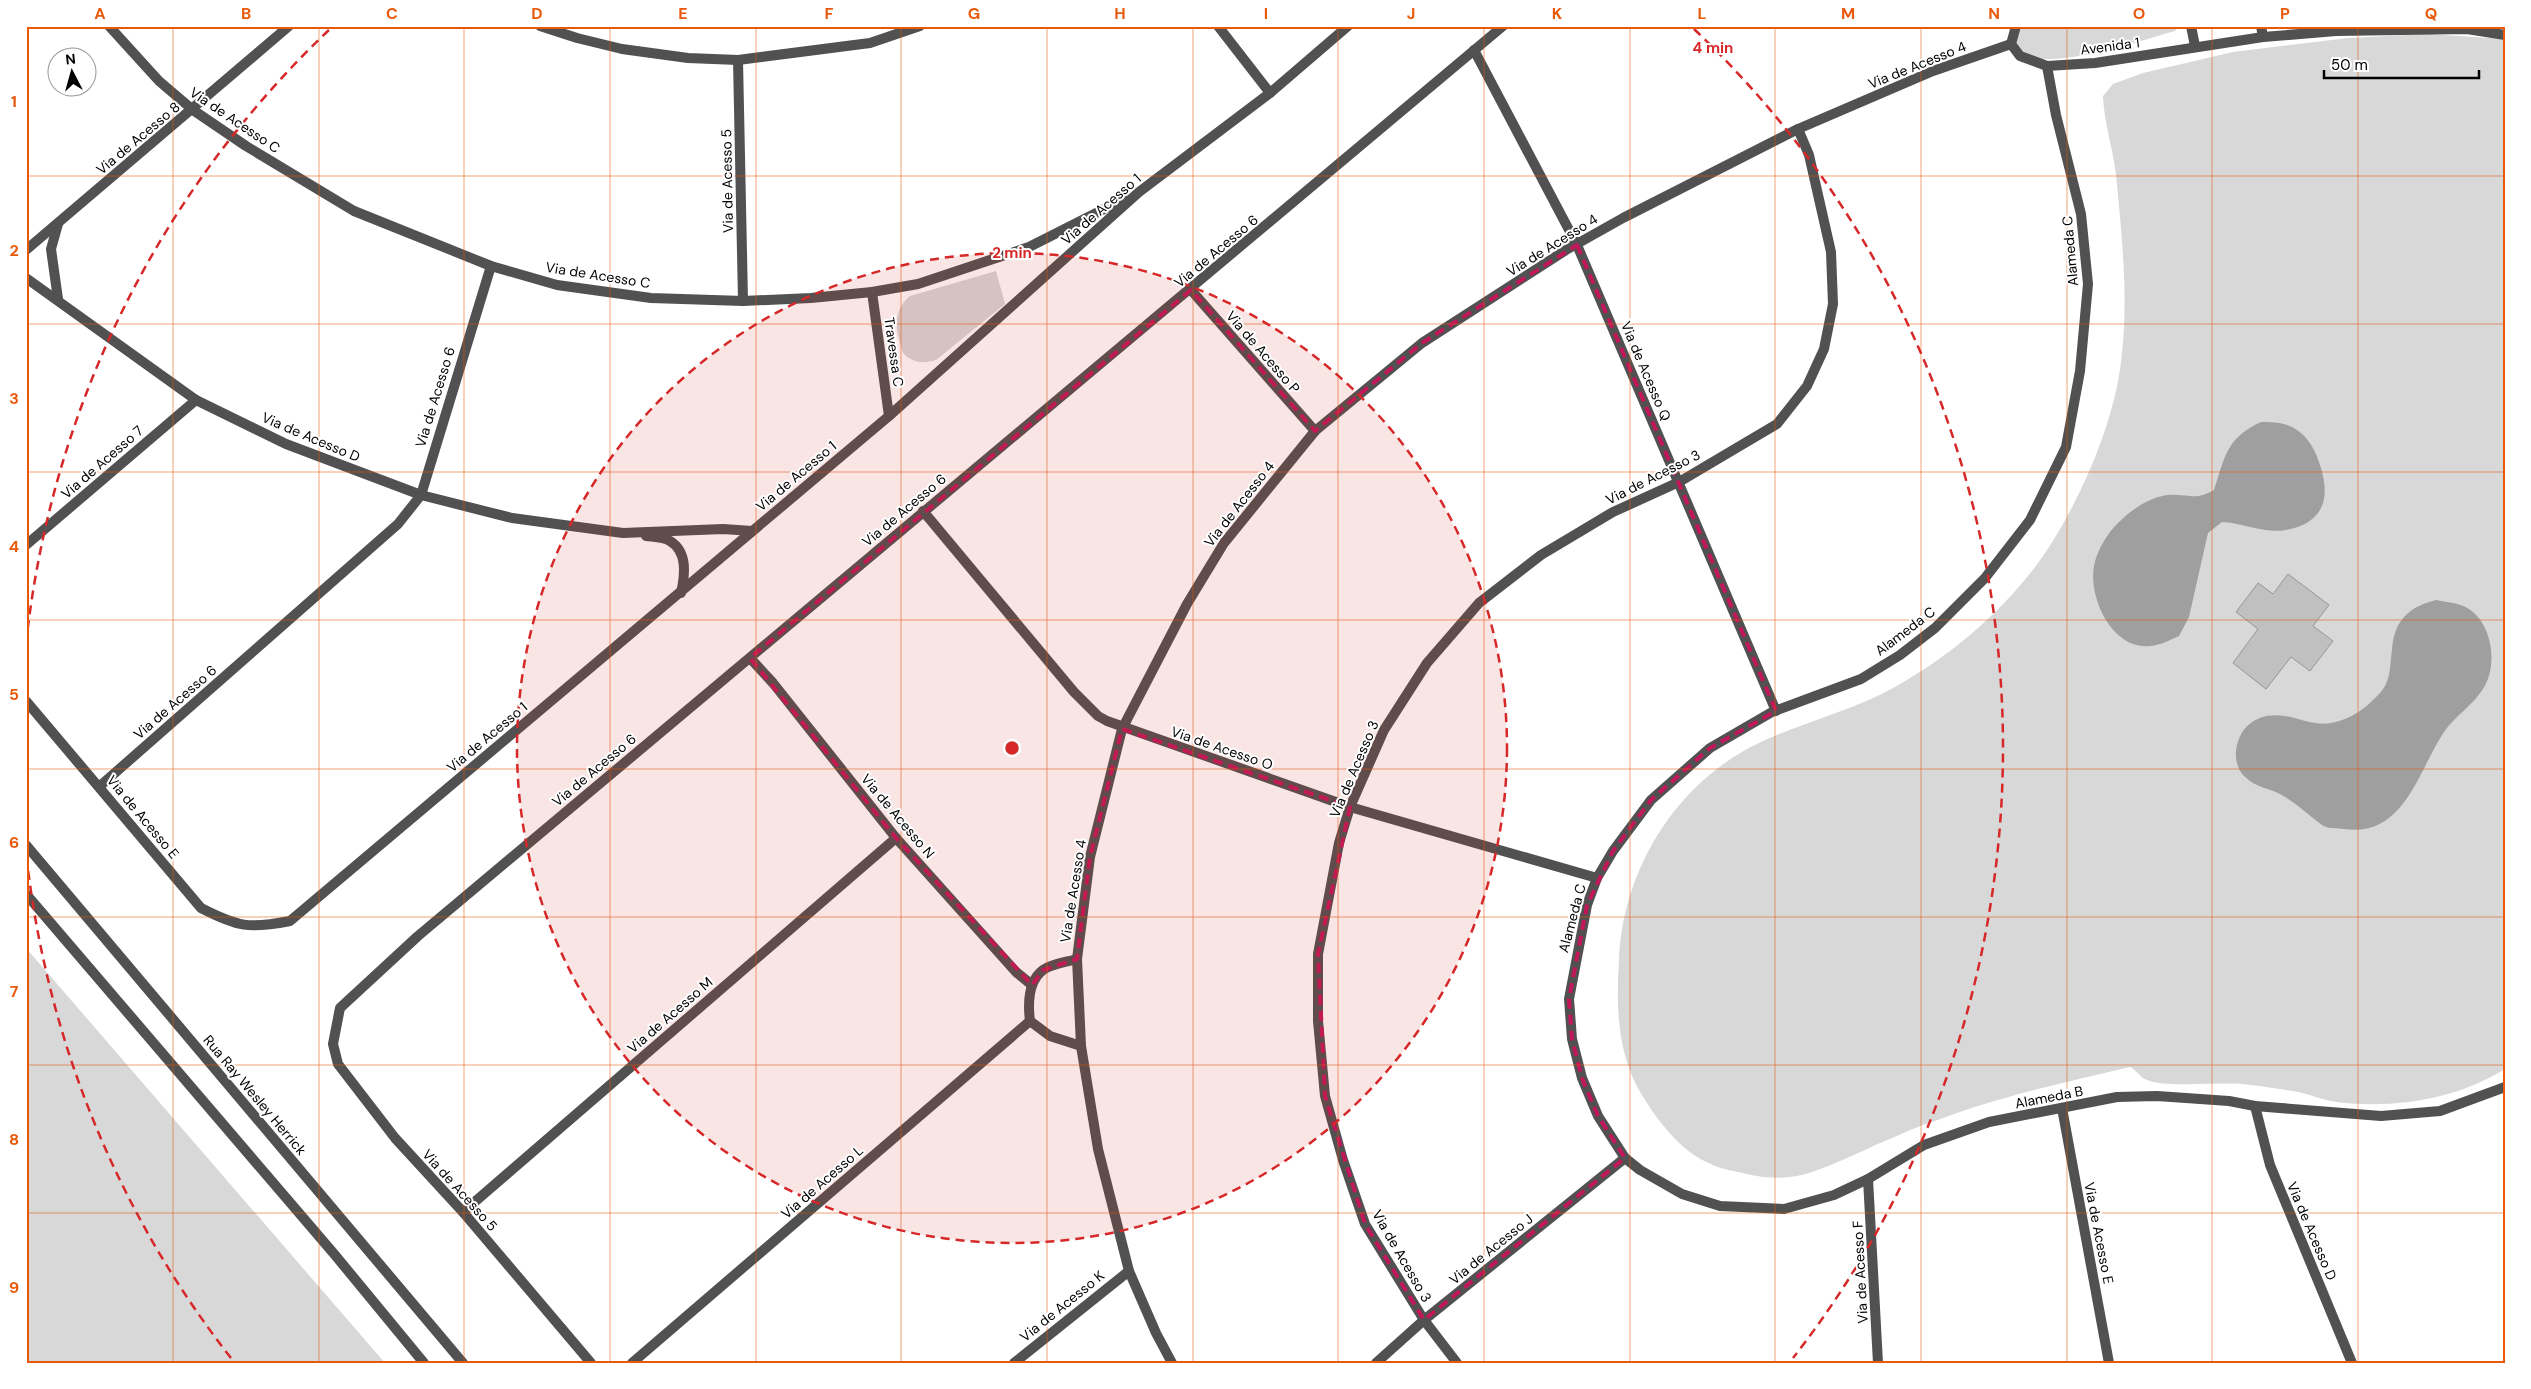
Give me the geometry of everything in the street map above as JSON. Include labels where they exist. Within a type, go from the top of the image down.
[{"type":"street","name":"Via de Acesso C","points":[[109,26],[159,81],[192,110],[246,146],[354,211],[490,266],[557,285],[650,298],[743,301],[811,298],[872,292],[918,284],[1029,247],[1139,192]]},
{"type":"street","name":"Via de Acesso 8","points":[[26,250],[289,26]]},
{"type":"street","points":[[540,26],[577,38],[622,49],[688,58],[738,60],[870,43],[920,26]]},
{"type":"street","points":[[1218,26],[1270,94]]},
{"type":"street","name":"Via de Acesso 1","points":[[253,927],[290,921],[889,416],[1139,192],[1270,94],[1348,26]]},
{"type":"street","name":"Via de Acesso 6","points":[[336,1025],[340,1008],[418,936],[923,511],[1191,290],[1503,26]]},
{"type":"street","points":[[2016,26],[2011,44],[2020,56],[2047,66]]},
{"type":"street","points":[[2191,26],[2195,46]]},
{"type":"street","name":"Avenida 1","points":[[2047,66],[2095,63],[2195,46],[2262,31],[2401,27],[2468,29],[2505,35]]},
{"type":"street","name":"Via de Acesso 4","points":[[1172,1363],[1156,1333],[1129,1271],[1098,1149],[1081,1046],[1076,959],[1090,856],[1122,729],[1188,604],[1224,543],[1315,431],[1422,343],[1577,244],[1623,218],[1798,129],[1933,71],[2011,44]]},
{"type":"street","name":"Via de Acesso Q","points":[[1474,50],[1577,244],[1776,711]]},
{"type":"street","name":"Via de Acesso 5","points":[[738,60],[743,301]]},
{"type":"street","name":"Alameda C","points":[[1625,1158],[1598,1116],[1582,1078],[1572,1038],[1570,990],[1587,905],[1597,878],[1613,851],[1651,800],[1710,748],[1776,711],[1861,679],[1900,655],[1935,628],[1985,578],[2030,520],[2066,447],[2080,371],[2088,284],[2081,214],[2056,114],[2047,66]]},
{"type":"street","name":"Via de Acesso 3","points":[[1457,1363],[1424,1320],[1365,1224],[1343,1160],[1325,1096],[1318,1022],[1318,954],[1339,843],[1350,807],[1384,730],[1427,663],[1479,603],[1540,555],[1613,512],[1678,482],[1777,424],[1807,386],[1824,349],[1833,304],[1831,252],[1809,155],[1798,129]]},
{"type":"street","points":[[58,224],[51,249],[58,299]]},
{"type":"street","name":"Via de Acesso 6","points":[[100,786],[398,524],[421,495],[490,266]]},
{"type":"street","name":"Via de Acesso D","points":[[26,278],[58,299],[112,341],[196,400],[286,444],[421,495],[512,518],[669,540],[678,549],[686,570],[681,593]]},
{"type":"street","name":"Via de Acesso P","points":[[1191,290],[1315,431]]},
{"type":"street","name":"Travessa C","points":[[872,292],[889,416]]},
{"type":"street","name":"Via de Acesso 7","points":[[26,545],[196,400]]},
{"type":"street","name":"Via de Acesso O","points":[[923,511],[1074,692],[1098,716],[1122,729],[1350,807],[1597,878]]},
{"type":"street","name":"Via de Acesso D","points":[[623,533],[723,529],[752,531]]},
{"type":"street","name":"Via de Acesso N","points":[[750,658],[773,683],[896,838],[1016,972],[1032,985]]},
{"type":"street","name":"Via de Acesso E","points":[[26,702],[100,786],[202,908],[229,923],[253,927]]},
{"type":"street","name":"Via de Acesso M","points":[[463,1212],[896,838]]},
{"type":"street","name":"Rua Ray Wesley Herrick","points":[[26,845],[463,1363]]},
{"type":"street","points":[[26,894],[335,1255],[424,1363]]},
{"type":"street","points":[[1076,959],[1043,970],[1032,985],[1028,1003],[1030,1021],[1050,1036],[1081,1046]]},
{"type":"street","name":"Via de Acesso L","points":[[632,1363],[1030,1021]]},
{"type":"street","name":"Via de Acesso 5","points":[[336,1025],[334,1044],[338,1064],[348,1080],[395,1138],[463,1212],[591,1363]]},
{"type":"street","name":"Alameda B","points":[[1625,1158],[1640,1170],[1682,1194],[1720,1206],[1784,1209],[1834,1195],[1868,1179],[1924,1145],[1990,1122],[2117,1098],[2156,1096],[2229,1101],[2255,1106],[2380,1116],[2440,1111],[2505,1087]]},
{"type":"street","name":"Via de Acesso D","points":[[2255,1106],[2270,1165],[2352,1363]]},
{"type":"street","name":"Via de Acesso E","points":[[2062,1108],[2109,1363]]},
{"type":"street","name":"Via de Acesso J","points":[[1376,1363],[1424,1320],[1625,1158]]},
{"type":"street","name":"Via de Acesso F","points":[[1868,1179],[1878,1363]]},
{"type":"street","name":"Via de Acesso K","points":[[1014,1363],[1129,1271]]},
{"type":"highlighted area","points":[[1577,245],[1776,711],[1710,748],[1651,800],[1613,851],[1587,905],[1569,999],[1572,1039],[1582,1078],[1598,1116],[1625,1158],[1424,1320],[1365,1224],[1325,1096],[1318,954],[1350,807],[1122,729],[1090,857],[1077,959],[1043,970],[1032,985],[896,838],[750,658],[1191,290],[1315,431],[1422,343]]},
{"type":"shaded area","points":[[2018,26],[2178,26],[2175,31],[2108,50],[2050,59],[2028,56],[2016,46]]},
{"type":"shaded area","points":[[2429,34],[2505,39],[2505,1069],[2486,1080],[2445,1095],[2401,1103],[2358,1104],[2326,1100],[2299,1092],[2242,1084],[2167,1084],[2144,1079],[2130,1067],[1978,1106],[1913,1129],[1832,1165],[1802,1175],[1778,1178],[1754,1176],[1713,1165],[1690,1152],[1670,1134],[1639,1090],[1626,1059],[1622,1043],[1618,1010],[1619,960],[1623,925],[1631,892],[1644,860],[1661,830],[1681,803],[1705,779],[1733,758],[1763,741],[1847,709],[1895,687],[1919,673],[1964,640],[2005,602],[2041,559],[2056,536],[2078,496],[2097,452],[2112,407],[2121,362],[2125,292],[2122,245],[2116,175],[2103,96],[2113,84],[2143,73],[2233,52],[2348,38]]},
{"type":"shaded area","points":[[996,271],[1005,304],[936,360],[918,362],[903,353],[898,337],[897,323],[900,309],[910,296]]},
{"type":"shaded area","points":[[2261,422],[2287,425],[2299,431],[2312,446],[2318,459],[2325,488],[2321,507],[2316,515],[2309,522],[2299,527],[2278,531],[2222,522],[2208,533],[2189,617],[2179,636],[2150,646],[2136,645],[2124,640],[2114,631],[2106,619],[2099,606],[2095,592],[2094,566],[2097,554],[2106,537],[2118,523],[2145,502],[2170,495],[2200,496],[2214,490],[2228,450],[2240,435]]},
{"type":"shaded area","points":[[2436,600],[2461,605],[2477,616],[2488,635],[2491,646],[2491,669],[2483,689],[2444,732],[2417,782],[2395,813],[2381,823],[2364,829],[2327,827],[2284,796],[2257,785],[2242,774],[2236,754],[2238,742],[2246,727],[2259,718],[2267,716],[2285,716],[2325,724],[2348,718],[2357,713],[2377,696],[2388,680],[2393,640],[2399,623],[2410,611]]},
{"type":"shaded area","points":[[26,948],[385,1363],[26,1363]]},
{"type":"building","points":[[2288,574],[2329,605],[2313,626],[2333,641],[2310,671],[2291,657],[2266,689],[2233,663],[2258,629],[2236,612],[2258,583],[2273,594]]}]
